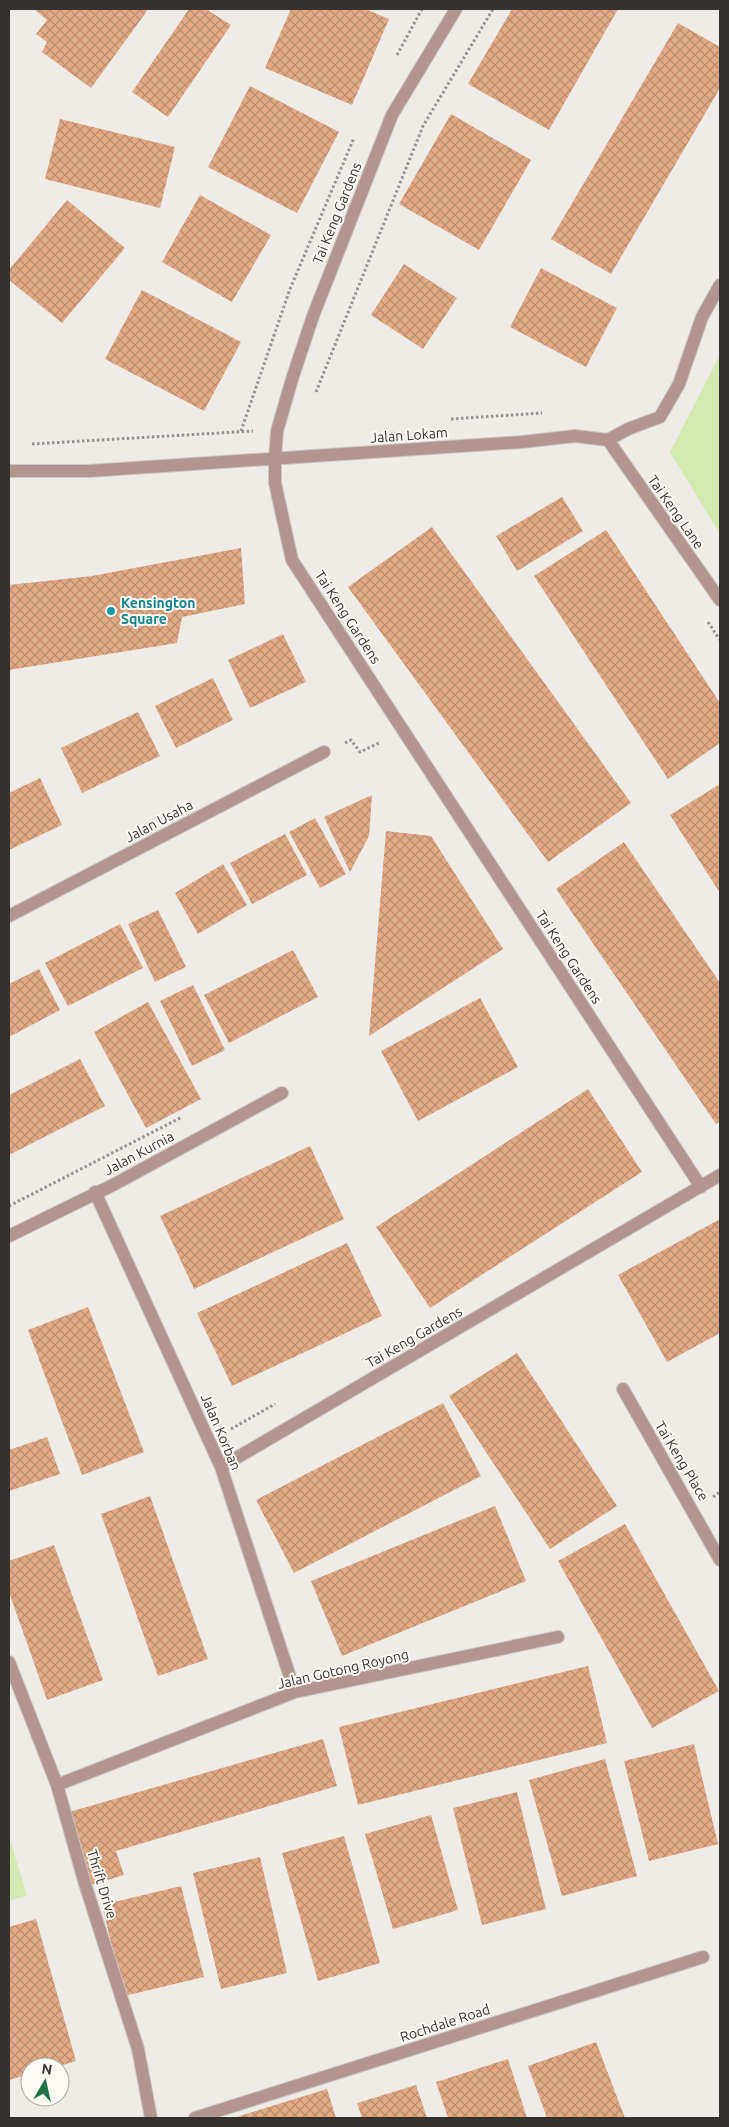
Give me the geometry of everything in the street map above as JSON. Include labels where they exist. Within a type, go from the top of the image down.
[{"type":"street","name":"Tai Keng Gardens","points":[[456,9],[392,115],[313,316],[277,431],[275,483],[292,560],[701,1187]]},
{"type":"street","points":[[608,440],[628,429],[660,417],[679,384],[702,317],[720,285]]},
{"type":"street","name":"Jalan Lokam","points":[[9,471],[89,471],[575,436],[608,440]]},
{"type":"street","name":"Tai Keng Lane","points":[[608,440],[720,600]]},
{"type":"street","name":"Jalan Usaha","points":[[9,916],[324,752]]},
{"type":"street","name":"Jalan Kurnia","points":[[9,1236],[95,1192],[115,1184],[282,1093]]},
{"type":"street","name":"Tai Keng Gardens","points":[[221,1467],[720,1175]]},
{"type":"street","name":"Jalan Korban","points":[[95,1192],[221,1467],[295,1692]]},
{"type":"street","name":"Tai Keng Place","points":[[624,1389],[718,1551]]},
{"type":"street","name":"Jalan Gotong Royong","points":[[57,1785],[295,1692],[558,1637]]},
{"type":"street","name":"Thrift Drive","points":[[9,1662],[57,1785],[86,1884],[136,2039],[151,2118]]},
{"type":"street","name":"Rochdale Road","points":[[195,2118],[703,1957]]},
{"type":"path","points":[[316,393],[423,126],[492,9]]},
{"type":"path","points":[[450,420],[547,412]]},
{"type":"path","points":[[28,444],[277,431]]},
{"type":"path","points":[[704,615],[720,640]]},
{"type":"path","points":[[324,752],[351,740],[360,752],[404,732]]},
{"type":"path","points":[[9,1206],[183,1116]]},
{"type":"green space","points":[[720,355],[720,534],[670,452]]},
{"type":"green space","points":[[9,1837],[27,1895],[9,1901]]},
{"type":"building","points":[[34,9],[144,9],[147,11],[91,88],[42,52],[47,42],[36,34],[47,20]]},
{"type":"building","points":[[189,9],[206,9],[231,25],[168,117],[132,92]]},
{"type":"building","points":[[291,9],[365,9],[389,19],[352,105],[265,68]]},
{"type":"building","points":[[512,9],[618,9],[549,130],[468,84]]},
{"type":"building","points":[[678,23],[720,47],[720,88],[611,274],[551,239]]},
{"type":"building","points":[[250,86],[339,132],[297,213],[208,167]]},
{"type":"building","points":[[451,114],[531,160],[479,250],[399,204]]},
{"type":"building","points":[[60,119],[175,147],[160,208],[45,179]]},
{"type":"building","points":[[200,195],[271,235],[232,302],[162,262]]},
{"type":"building","points":[[67,200],[125,248],[62,323],[9,280],[9,270]]},
{"type":"building","points":[[404,264],[457,298],[423,349],[371,315]]},
{"type":"building","points":[[541,268],[617,308],[586,367],[510,327]]},
{"type":"building","points":[[142,290],[241,342],[204,411],[105,359]]},
{"type":"building","points":[[562,497],[583,531],[517,571],[496,536]]},
{"type":"building","points":[[432,527],[631,803],[548,862],[348,587]]},
{"type":"building","points":[[606,530],[720,703],[720,743],[668,779],[534,576]]},
{"type":"building","name":"Kensington Square","points":[[241,548],[245,604],[182,617],[177,643],[9,670],[9,585],[92,576]]},
{"type":"building","points":[[283,634],[306,682],[250,708],[228,660]]},
{"type":"building","points":[[213,678],[233,720],[176,748],[155,706]]},
{"type":"building","points":[[138,712],[160,756],[82,793],[61,748]]},
{"type":"building","points":[[40,778],[62,825],[9,850],[9,793]]},
{"type":"building","points":[[720,784],[720,893],[670,815]]},
{"type":"building","points":[[372,795],[369,836],[350,872],[324,817]]},
{"type":"building","points":[[315,818],[346,874],[320,888],[289,832]]},
{"type":"building","points":[[386,831],[431,836],[503,949],[369,1036]]},
{"type":"building","points":[[285,834],[307,875],[252,904],[230,863]]},
{"type":"building","points":[[624,842],[720,983],[720,1121],[716,1124],[556,889]]},
{"type":"building","points":[[223,864],[247,905],[198,934],[175,893]]},
{"type":"building","points":[[158,910],[186,967],[155,982],[128,924]]},
{"type":"building","points":[[120,924],[143,968],[68,1006],[45,963]]},
{"type":"building","points":[[293,950],[318,997],[229,1043],[204,995]]},
{"type":"building","points":[[39,969],[60,1010],[9,1037],[9,984]]},
{"type":"building","points":[[193,985],[225,1050],[192,1066],[160,1001]]},
{"type":"building","points":[[480,998],[518,1067],[418,1121],[381,1051]]},
{"type":"building","points":[[148,1002],[201,1099],[146,1128],[94,1032]]},
{"type":"building","points":[[80,1059],[105,1106],[9,1155],[9,1095]]},
{"type":"building","points":[[588,1089],[642,1172],[430,1308],[376,1227]]},
{"type":"building","points":[[310,1146],[344,1219],[194,1289],[160,1216]]},
{"type":"building","points":[[720,1219],[720,1333],[667,1362],[618,1275]]},
{"type":"building","points":[[347,1243],[382,1316],[232,1386],[197,1313]]},
{"type":"building","points":[[88,1307],[144,1452],[82,1475],[28,1330]]},
{"type":"building","points":[[517,1353],[617,1506],[550,1549],[449,1396]]},
{"type":"building","points":[[443,1403],[481,1476],[294,1573],[256,1500]]},
{"type":"building","points":[[47,1437],[60,1474],[9,1491],[9,1450]]},
{"type":"building","points":[[150,1496],[208,1659],[158,1676],[101,1514]]},
{"type":"building","points":[[495,1506],[526,1581],[342,1656],[311,1581]]},
{"type":"building","points":[[625,1524],[719,1691],[652,1728],[558,1561]]},
{"type":"building","points":[[54,1545],[103,1680],[47,1700],[9,1592],[9,1561]]},
{"type":"building","points":[[588,1666],[607,1743],[358,1805],[339,1727]]},
{"type":"building","points":[[323,1739],[337,1786],[116,1851],[124,1875],[91,1885],[69,1812]]},
{"type":"building","points":[[694,1744],[718,1844],[649,1861],[624,1761]]},
{"type":"building","points":[[605,1759],[637,1876],[562,1896],[529,1780]]},
{"type":"building","points":[[517,1792],[546,1909],[482,1925],[453,1808]]},
{"type":"building","points":[[431,1815],[458,1910],[393,1929],[365,1834]]},
{"type":"building","points":[[344,1836],[380,1963],[318,1981],[282,1853]]},
{"type":"building","points":[[260,1857],[287,1973],[221,1989],[193,1873]]},
{"type":"building","points":[[181,1886],[204,1977],[124,1996],[102,1905]]},
{"type":"building","points":[[36,1919],[76,2061],[70,2063],[70,2057],[20,2057],[20,2077],[9,2080],[9,1927]]},
{"type":"building","points":[[596,2042],[625,2118],[547,2118],[528,2066]]},
{"type":"building","points":[[508,2059],[527,2118],[448,2118],[436,2082]]},
{"type":"building","points":[[416,2085],[427,2118],[362,2118],[357,2103]]},
{"type":"building","points":[[327,2089],[336,2118],[233,2118]]},
{"type":"place","name":"Kensington Square","points":[[111,611]]}]
